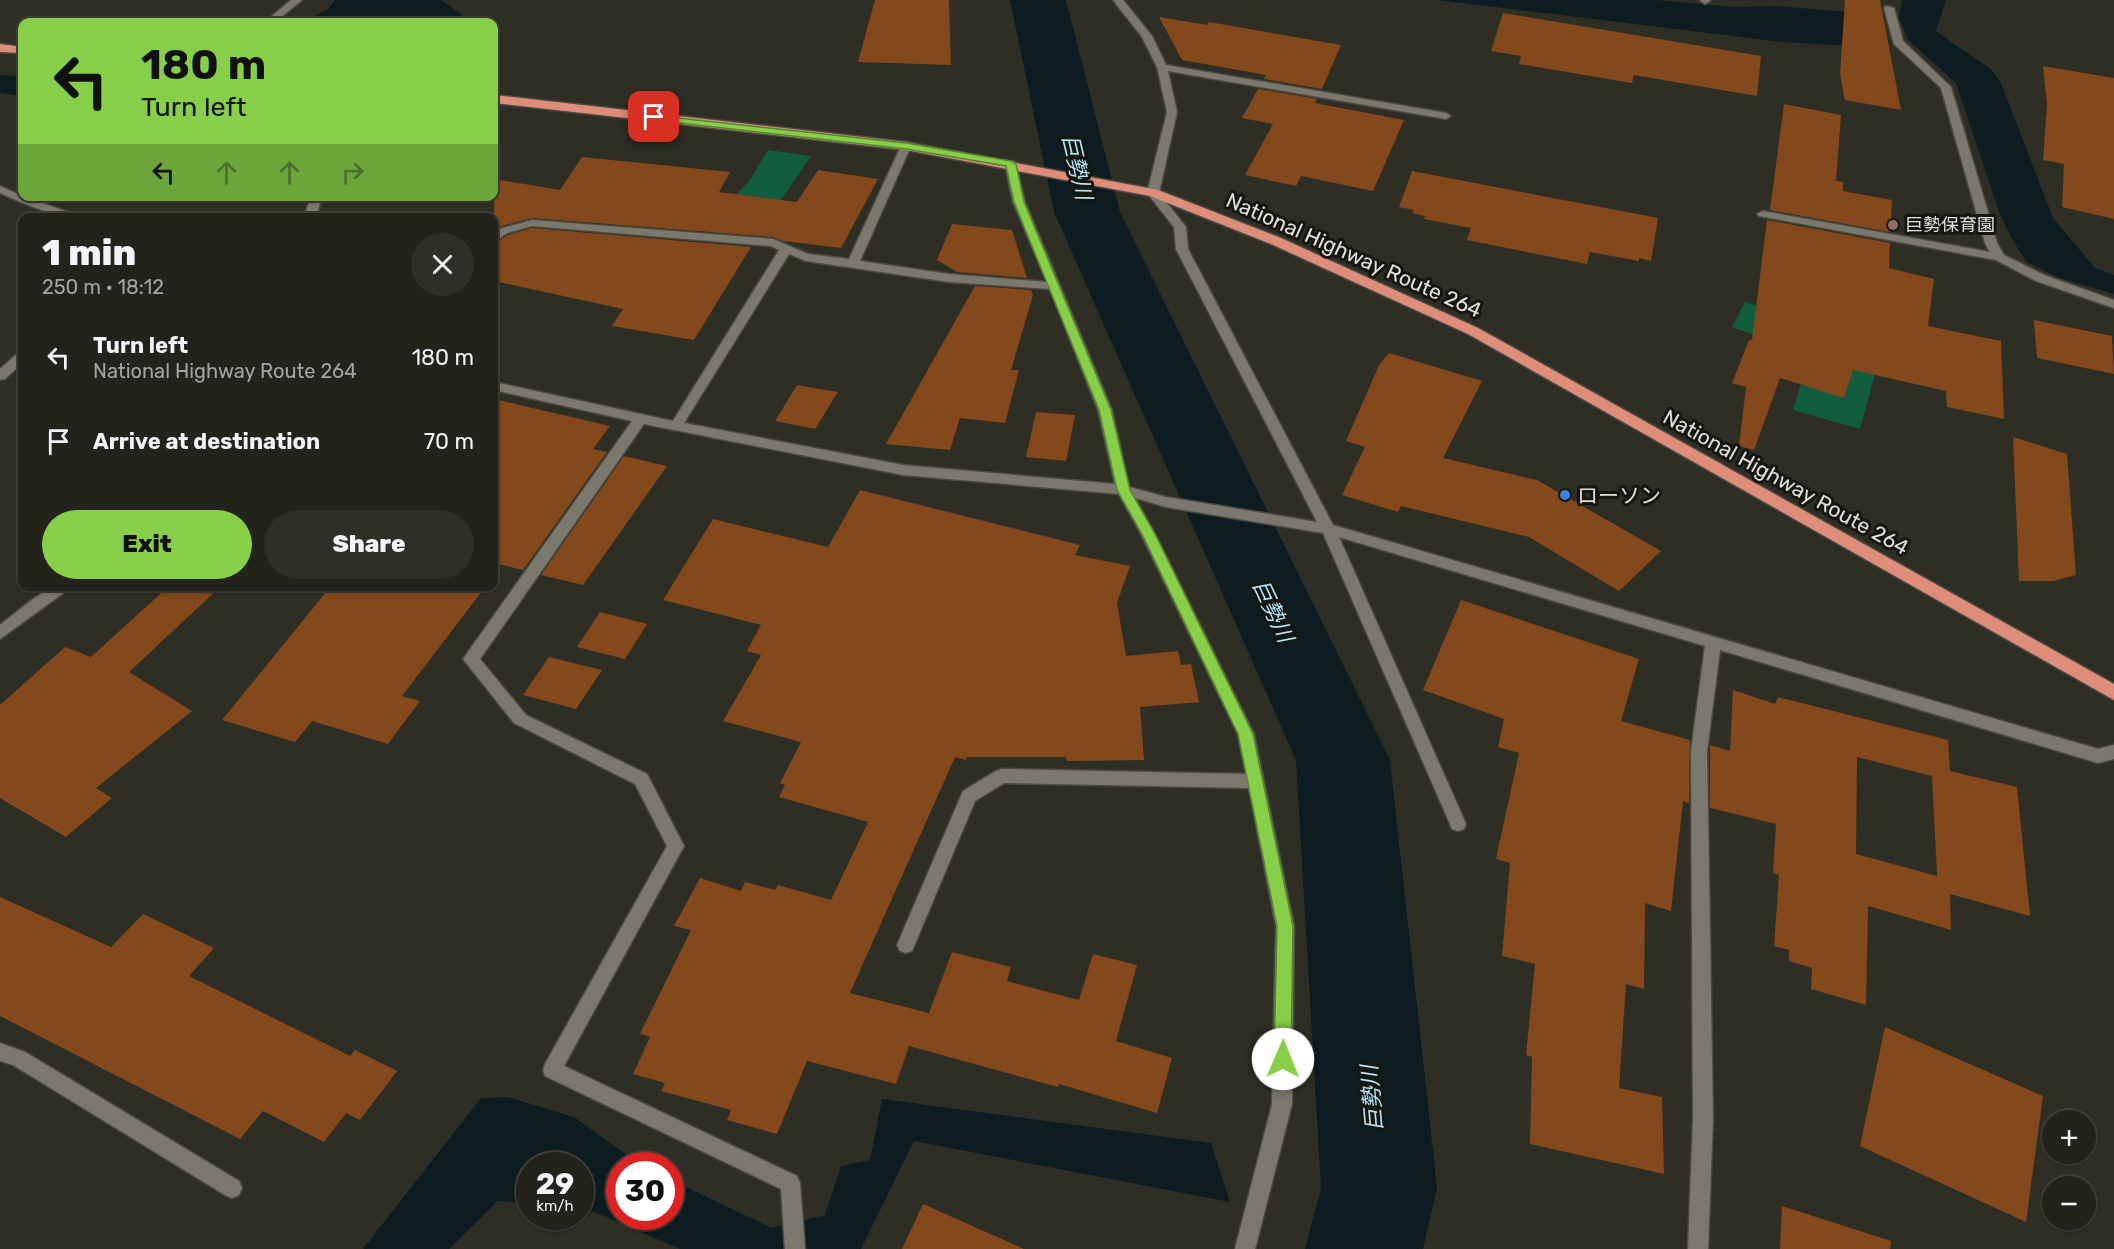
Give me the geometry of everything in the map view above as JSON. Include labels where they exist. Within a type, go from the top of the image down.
[{"type":"highway","points":[[0,48],[18,50]]},
{"type":"highway","name":"National Highway Route 264","points":[[498,99],[906,146],[1011,164],[1154,193],[1276,242],[1473,331],[2114,693]]},
{"type":"street","points":[[275,18],[297,0]]},
{"type":"street","points":[[1118,0],[1147,36],[1162,67],[1172,112],[1154,193],[1180,227],[1182,249],[1328,529],[1458,824]]},
{"type":"street","points":[[1888,8],[1898,42],[1946,87],[1991,243],[1999,257]]},
{"type":"street","points":[[1162,67],[1446,116]]},
{"type":"street","points":[[853,263],[906,146]]},
{"type":"street","points":[[1011,164],[1019,202],[1105,410],[1124,490],[1155,547],[1246,734],[1285,926],[1282,1104],[1245,1249]]},
{"type":"street","points":[[0,189],[18,197]]},
{"type":"street","points":[[29,201],[65,213]]},
{"type":"street","points":[[1763,214],[1999,257],[2040,278],[2114,304]]},
{"type":"street","points":[[498,235],[503,231],[532,223],[773,243],[806,257],[949,278],[1055,286]]},
{"type":"street","points":[[676,426],[786,249]]},
{"type":"street","points":[[0,376],[18,360]]},
{"type":"street","points":[[498,387],[641,419],[903,470],[1124,490],[1166,502],[1328,529],[2098,756],[2114,752]]},
{"type":"street","points":[[641,419],[471,658],[520,719],[641,778],[676,846],[552,1070],[790,1183],[795,1249]]},
{"type":"street","points":[[0,633],[38,603],[58,591]]},
{"type":"street","points":[[1698,1249],[1703,1119],[1699,751],[1713,643]]},
{"type":"street","points":[[906,945],[969,796],[1002,776],[1256,781]]},
{"type":"street","points":[[0,1052],[18,1058],[232,1188]]},
{"type":"green space","points":[[768,150],[811,156],[760,231],[715,218],[750,180]]},
{"type":"green space","points":[[1745,302],[1883,345],[1860,429],[1793,410],[1810,355],[1732,327]]},
{"type":"shaded area","points":[[335,0],[441,0],[463,15],[463,18],[310,18],[327,10]]},
{"type":"shaded area","points":[[1437,0],[1657,0],[1733,7],[1775,6],[1875,14],[1888,48],[1782,42]]},
{"type":"shaded area","points":[[1902,0],[1946,0],[1936,31],[1992,70],[2001,83],[2053,218],[2095,268],[2114,275],[2114,294],[2057,277],[2027,262],[2013,241],[1999,212],[1956,83],[1908,40],[1899,17]]},
{"type":"shaded area","points":[[0,75],[18,77],[18,95],[0,93]]},
{"type":"shaded area","points":[[508,1097],[574,1117],[623,1152],[606,1152],[606,1217],[594,1212],[594,1152],[516,1152],[516,1202],[498,1201],[449,1249],[363,1249],[481,1098]]},
{"type":"shaded area","points":[[882,1099],[1211,1143],[1230,1202],[914,1141],[861,1249],[680,1249],[636,1230],[684,1230],[684,1186],[772,1228],[825,1215],[841,1166],[870,1160]]},
{"type":"building","points":[[875,0],[949,0],[951,65],[858,62]]},
{"type":"building","points":[[1845,0],[1880,0],[1901,110],[1845,100],[1840,74]]},
{"type":"building","points":[[1503,13],[1761,56],[1757,96],[1634,75],[1632,83],[1519,64],[1521,56],[1491,51]]},
{"type":"building","points":[[1159,17],[1207,25],[1209,22],[1341,45],[1322,89],[1264,79],[1266,75],[1182,60]]},
{"type":"building","points":[[2043,66],[2114,78],[2114,219],[2062,207],[2064,164],[2043,160],[2047,105]]},
{"type":"building","points":[[1258,89],[1317,99],[1315,103],[1404,120],[1373,191],[1301,176],[1296,186],[1245,175],[1273,124],[1242,118]]},
{"type":"building","points":[[1784,104],[1841,115],[1836,181],[1843,182],[1843,191],[1892,200],[1890,232],[1770,210]]},
{"type":"building","points":[[582,157],[730,172],[719,192],[797,202],[818,170],[878,179],[841,248],[783,241],[773,237],[532,218],[498,227],[498,213],[494,213],[494,201],[498,201],[498,180],[560,190]]},
{"type":"building","points":[[1412,171],[1658,218],[1651,261],[1590,252],[1587,264],[1467,240],[1471,228],[1424,219],[1425,216],[1412,213],[1414,210],[1399,207]]},
{"type":"building","points":[[1767,220],[1890,243],[1889,268],[1934,279],[1928,326],[2001,341],[2004,419],[1947,407],[1946,391],[1853,370],[1844,398],[1780,378],[1754,450],[1739,446],[1746,387],[1732,383],[1749,340],[1752,340]]},
{"type":"building","points":[[952,224],[1012,230],[1027,278],[957,272],[937,260]]},
{"type":"building","points":[[532,228],[751,247],[694,340],[612,326],[623,309],[498,282],[498,241],[508,235]]},
{"type":"building","points":[[975,286],[1031,290],[1033,295],[1011,370],[1019,370],[1005,423],[960,418],[950,450],[886,444]]},
{"type":"building","points":[[2034,320],[2112,336],[2114,374],[2037,358]]},
{"type":"building","points":[[1389,353],[1482,381],[1443,458],[1537,480],[1661,551],[1619,591],[1529,537],[1401,506],[1398,512],[1342,495],[1365,447],[1346,441],[1379,365]]},
{"type":"building","points":[[797,385],[838,392],[815,429],[775,421]]},
{"type":"building","points":[[498,400],[610,426],[593,449],[607,452],[523,570],[498,564]]},
{"type":"building","points":[[1036,412],[1075,415],[1066,461],[1026,457]]},
{"type":"building","points":[[2013,437],[2067,454],[2076,575],[2053,581],[2019,581]]},
{"type":"building","points":[[624,456],[667,466],[583,585],[541,575]]},
{"type":"building","points":[[860,490],[1080,545],[1075,555],[1130,566],[1117,603],[1126,656],[1178,651],[1181,665],[1191,664],[1199,702],[1140,707],[1144,760],[1067,761],[1066,757],[967,757],[966,760],[955,757],[850,993],[929,1013],[952,952],[1011,967],[1007,981],[1079,1000],[1093,954],[1137,965],[1116,1041],[1172,1058],[1157,1113],[1059,1084],[1058,1087],[909,1046],[896,1084],[807,1061],[777,1134],[727,1120],[731,1110],[661,1091],[665,1083],[633,1074],[650,1037],[640,1034],[691,930],[674,926],[700,878],[741,891],[745,882],[775,890],[778,885],[831,900],[868,822],[779,797],[785,785],[780,783],[801,742],[723,721],[761,655],[747,651],[761,625],[663,600],[713,519],[828,547]]},
{"type":"building","points":[[164,591],[216,591],[129,672],[192,711],[96,788],[112,798],[66,837],[0,798],[0,705],[65,647],[91,657]]},
{"type":"building","points":[[327,591],[482,591],[402,696],[420,701],[388,744],[312,721],[295,742],[222,720]]},
{"type":"building","points":[[1461,600],[1639,659],[1621,721],[1690,740],[1689,803],[1683,801],[1671,911],[1645,903],[1644,989],[1626,984],[1619,1088],[1662,1097],[1664,1174],[1530,1144],[1532,1057],[1526,1055],[1535,964],[1502,956],[1510,863],[1496,859],[1519,753],[1498,747],[1504,719],[1423,690]]},
{"type":"building","points":[[600,612],[647,624],[625,659],[577,647]]},
{"type":"building","points":[[549,657],[602,670],[576,709],[523,695]]},
{"type":"building","points":[[1733,690],[1775,704],[1778,697],[1948,740],[1950,771],[2017,787],[2030,916],[1950,894],[1951,930],[1868,906],[1866,1005],[1811,989],[1812,968],[1789,961],[1789,950],[1774,946],[1779,875],[1773,873],[1776,824],[1710,808],[1710,745],[1730,751]],"holes":[[[1857,757],[1932,776],[1937,876],[1856,854]]]},
{"type":"building","points":[[0,897],[111,947],[143,914],[214,948],[189,976],[350,1056],[355,1050],[397,1071],[360,1120],[346,1113],[324,1142],[263,1111],[240,1139],[0,1016]]},
{"type":"building","points":[[1885,1027],[2043,1096],[2026,1222],[1860,1146]]},
{"type":"building","points":[[923,1204],[1024,1249],[902,1249]]},
{"type":"building","points":[[1782,1206],[1891,1241],[1890,1249],[1780,1249]]},
{"type":"waterway","name":"巨勢川","points":[[1038,0],[1087,212],[1343,760],[1379,1188],[1364,1249]]},
{"type":"place","name":"巨勢保育園","points":[[1893,225]]},
{"type":"place","name":"ローソン","points":[[1565,495]]},
{"type":"route","points":[[654,117],[906,146],[1011,164],[1019,202],[1105,410],[1124,490],[1246,734],[1285,926],[1283,1059]]}]
